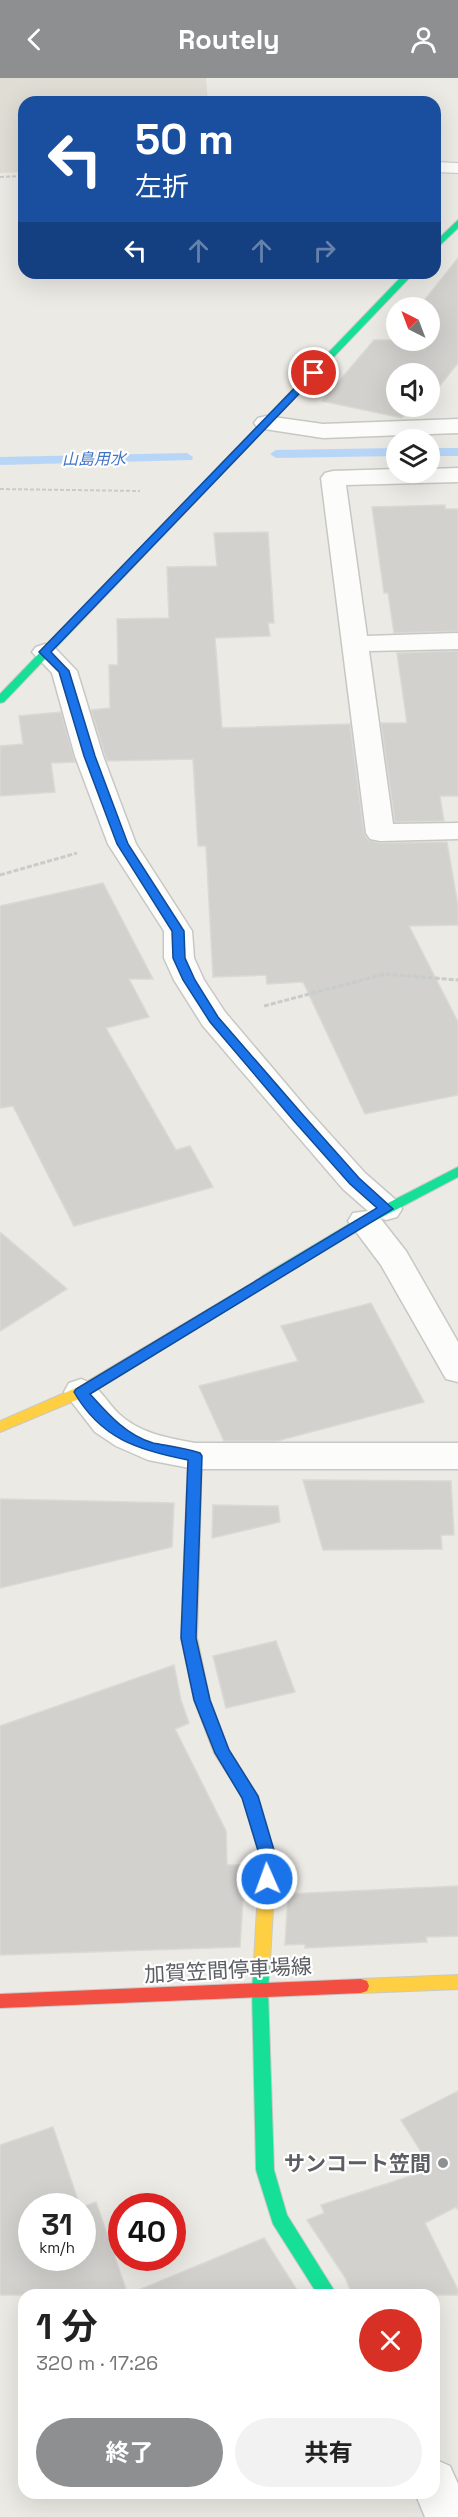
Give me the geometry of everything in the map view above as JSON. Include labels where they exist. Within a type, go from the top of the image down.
[{"type":"main road","points":[[441,241],[458,223]]},
{"type":"main road","points":[[0,699],[404,279]]},
{"type":"main road","points":[[0,1427],[81,1392],[375,1215],[458,1171]]},
{"type":"main road","points":[[195,1456],[189,1638],[202,1700],[222,1753],[250,1796],[268,1857],[260,1990],[265,2170],[279,2218],[324,2289]]},
{"type":"main road","name":"加賀笠間停車場線","points":[[0,2001],[458,1982]]},
{"type":"street","points":[[266,423],[323,431],[458,426]]},
{"type":"street","points":[[458,475],[333,478],[380,833],[458,831]]},
{"type":"street","points":[[354,644],[458,640]]},
{"type":"street","points":[[45,652],[64,671],[89,756],[122,844],[178,931],[179,958],[189,980],[214,1019],[354,1181],[375,1215],[409,1289],[458,1370]]},
{"type":"street","points":[[81,1392],[107,1424],[128,1437],[148,1447],[195,1456],[458,1456]]},
{"type":"street","points":[[440,2497],[448,2517]]},
{"type":"lane","points":[[441,168],[458,168]]},
{"type":"path","points":[[0,177],[18,176]]},
{"type":"path","points":[[0,489],[144,491]]},
{"type":"path","points":[[0,875],[81,852],[130,856]]},
{"type":"path","points":[[214,1019],[385,974],[458,980]]},
{"type":"shaded area","points":[[0,78],[206,78],[208,96],[18,96],[18,172],[0,173]]},
{"type":"building","points":[[458,258],[458,363],[440,385],[440,363],[386,363],[386,415],[322,401],[374,340],[386,340],[386,351],[440,351],[440,297],[427,297]]},
{"type":"building","points":[[445,505],[445,509],[458,509],[458,631],[394,633],[388,593],[384,593],[372,507]]},
{"type":"building","points":[[268,532],[274,623],[268,623],[270,636],[215,638],[222,728],[350,724],[364,833],[368,840],[380,843],[447,842],[458,906],[458,925],[409,926],[458,1022],[458,1095],[365,1114],[303,982],[267,984],[266,975],[213,977],[206,846],[198,846],[193,759],[107,761],[91,710],[110,708],[109,665],[118,665],[117,619],[169,618],[167,567],[217,566],[214,533]]},
{"type":"building","points":[[458,651],[458,796],[440,796],[444,821],[395,822],[381,723],[407,723],[397,653]]},
{"type":"building","points":[[61,712],[75,762],[51,763],[55,792],[0,796],[0,746],[23,744],[19,716]]},
{"type":"building","points":[[103,883],[153,979],[129,979],[149,1017],[106,1028],[176,1150],[190,1146],[213,1187],[74,1226],[13,1106],[0,1108],[0,906]]},
{"type":"building","points":[[0,1232],[67,1289],[0,1331]]},
{"type":"building","points":[[371,1303],[424,1402],[277,1441],[224,1441],[199,1386],[298,1361],[281,1326]]},
{"type":"building","points":[[303,1480],[451,1481],[454,1535],[441,1535],[442,1549],[323,1550]]},
{"type":"building","points":[[0,1499],[174,1503],[172,1547],[0,1588]]},
{"type":"building","points":[[213,1505],[278,1506],[280,1522],[212,1538]]},
{"type":"building","points":[[276,1641],[295,1692],[226,1708],[213,1656]]},
{"type":"building","points":[[174,1665],[181,1700],[189,1723],[175,1729],[226,1831],[227,1865],[245,1865],[240,1947],[0,1955],[0,1726]]},
{"type":"building","points":[[458,1886],[458,1936],[426,1937],[427,1942],[305,1948],[305,1944],[285,1945],[288,1894]]},
{"type":"building","points":[[458,2091],[458,2210],[456,2207],[425,2223],[458,2290],[458,2295],[440,2295],[440,2289],[350,2289],[346,2279],[307,2220],[324,2213],[321,2205],[432,2169],[401,2120]]},
{"type":"building","points":[[53,2127],[76,2193],[18,2193],[18,2271],[96,2271],[96,2202],[108,2237],[108,2271],[120,2271],[126,2289],[18,2289],[18,2295],[0,2295],[0,2145]]},
{"type":"building","points":[[264,2238],[296,2289],[141,2289]]},
{"type":"waterway","name":"山島用水","points":[[276,454],[386,452]]},
{"type":"waterway","name":"山島用水","points":[[440,452],[458,452]]},
{"type":"waterway","name":"山島用水","points":[[0,461],[187,457]]},
{"type":"traffic: fast","points":[[441,241],[458,223]]},
{"type":"traffic: fast","points":[[0,700],[404,279]]},
{"type":"traffic: fast","points":[[267,1279],[364,1221],[458,1171]]},
{"type":"traffic: fast","points":[[262,1961],[260,1990],[265,2170],[279,2218],[324,2289]]},
{"type":"traffic: slow","points":[[0,1427],[81,1392],[267,1279]]},
{"type":"traffic: slow","points":[[195,1456],[189,1638],[202,1700],[222,1753],[250,1796],[268,1857],[262,1961]]},
{"type":"traffic: slow","points":[[361,1986],[458,1982]]},
{"type":"traffic: jam","points":[[0,2001],[361,1986]]},
{"type":"place","name":"サンコート笠間","points":[[443,2163]]},
{"type":"route","points":[[267,1879],[268,1857],[250,1796],[222,1753],[202,1700],[189,1638],[195,1456],[148,1447],[128,1437],[107,1424],[81,1392],[386,1209],[354,1181],[298,1118],[214,1019],[189,980],[179,958],[178,931],[122,844],[89,756],[64,671],[45,652],[314,373]]}]
